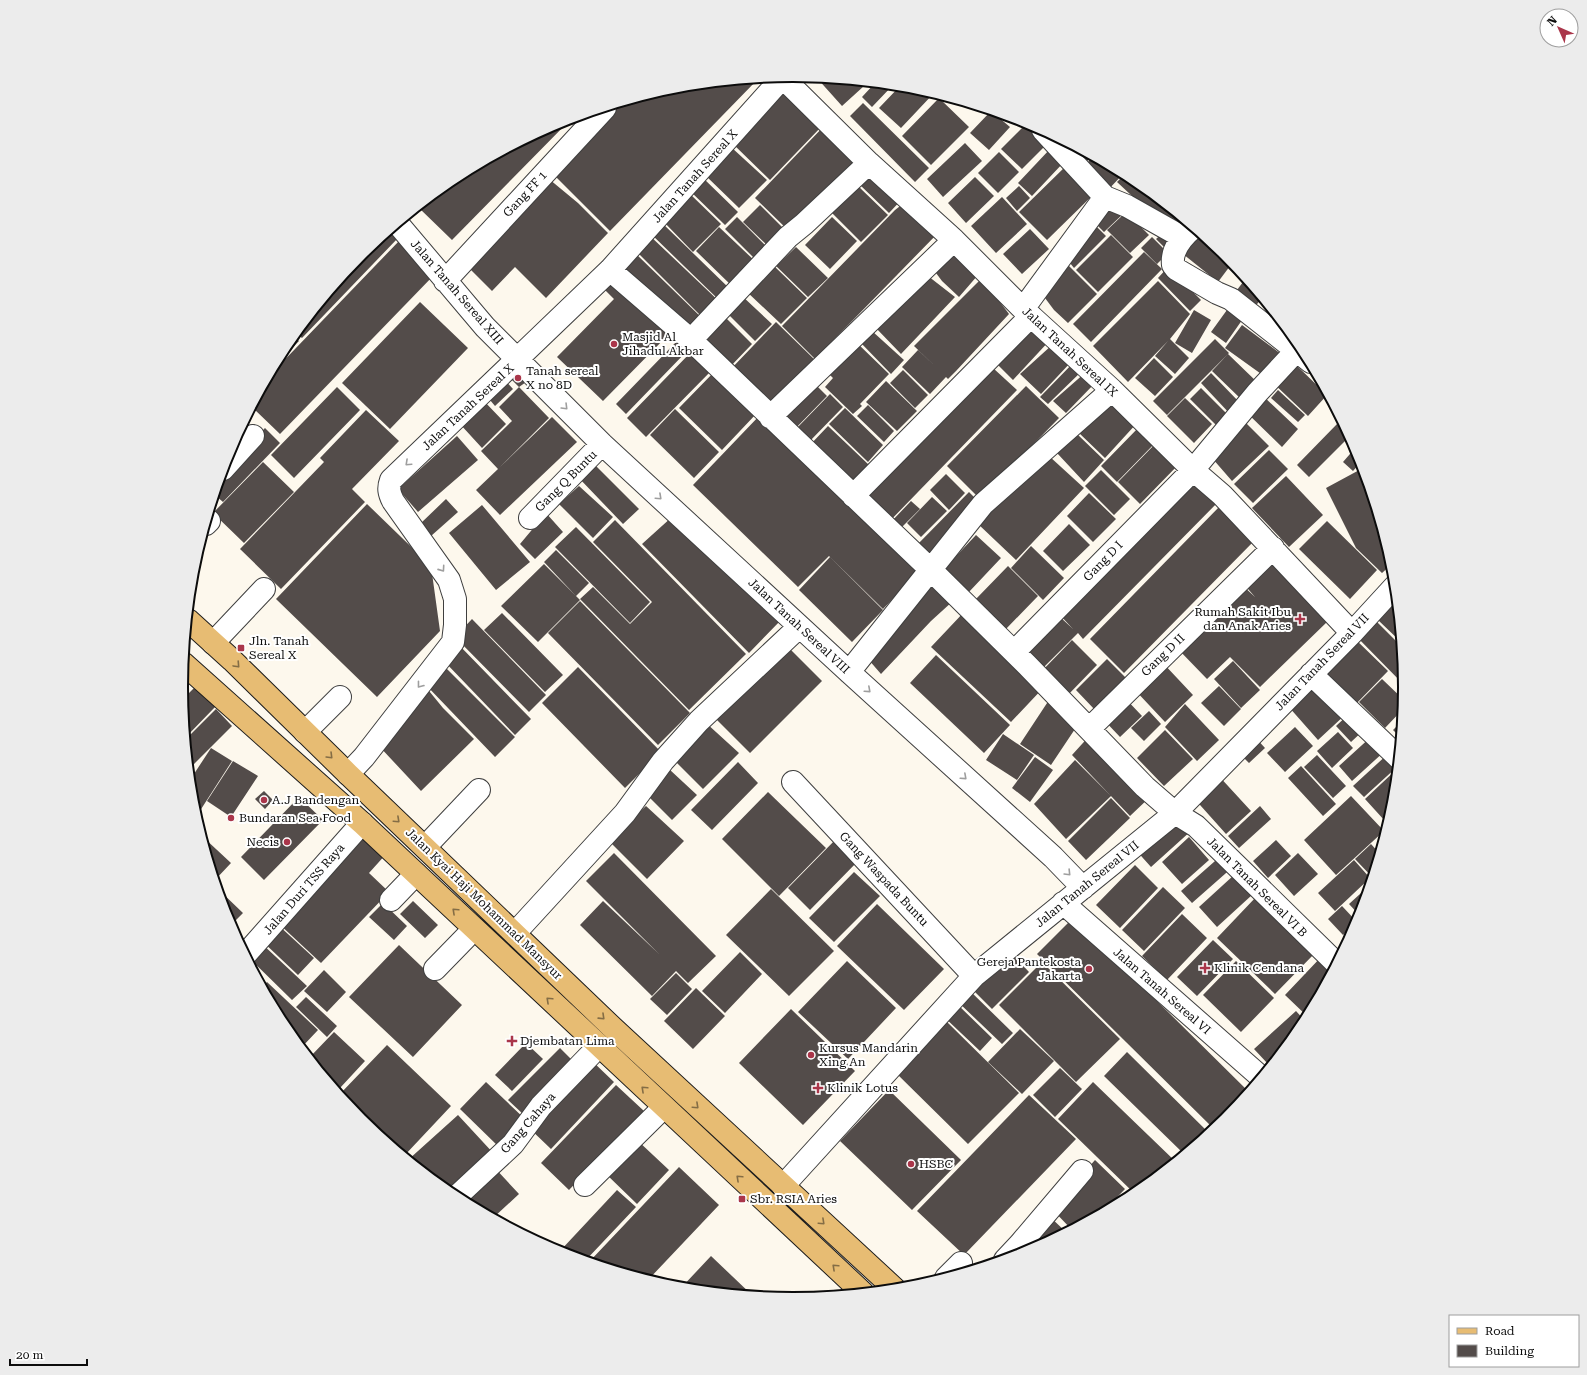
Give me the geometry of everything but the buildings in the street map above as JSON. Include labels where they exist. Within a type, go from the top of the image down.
[{"type":"main road","name":"Jalan Kyai Haji Mohammad Mansyur","points":[[191,623],[232,660],[348,774],[614,1029],[890,1285]]},
{"type":"main road","name":"Jalan Kyai Haji Mohammad Mansyur","points":[[189,668],[362,823],[859,1289]]},
{"type":"main road","points":[[329,795],[348,774]]},
{"type":"main road","points":[[362,823],[380,804]]},
{"type":"main road","points":[[768,1204],[782,1186]]},
{"type":"street","name":"Jalan Tanah Sereal X","points":[[348,774],[364,757],[453,642],[455,625],[454,599],[449,580],[393,501],[389,493],[388,486],[396,474],[518,360],[610,270],[777,82]]},
{"type":"street","name":"Jalan Tanah Sereal IX","points":[[787,82],[869,163],[954,240],[1027,313],[1112,390],[1193,470],[1222,495],[1352,633]]},
{"type":"street","name":"Gang FF 1","points":[[445,281],[600,114]]},
{"type":"street","points":[[1052,140],[1105,197],[1188,232],[1172,258],[1173,265],[1176,269],[1231,299],[1296,350]]},
{"type":"street","points":[[691,340],[788,237],[869,163]]},
{"type":"street","points":[[852,496],[1027,313],[1105,197]]},
{"type":"street","name":"Jalan Tanah Sereal XIII","points":[[400,227],[485,327],[518,360]]},
{"type":"street","points":[[770,418],[954,240]]},
{"type":"street","name":"Jalan Tanah Sereal VI B","points":[[610,270],[691,340],[770,418],[930,569],[1014,652],[1145,787],[1175,813],[1196,826],[1334,961]]},
{"type":"street","name":"Gang D I","points":[[1014,652],[1193,470],[1257,393],[1301,358]]},
{"type":"street","name":"Jalan Tanah Sereal VIII","points":[[518,360],[602,444],[799,627],[1054,857],[1083,888]]},
{"type":"street","points":[[849,672],[983,504],[1112,390]]},
{"type":"street","points":[[233,458],[253,436]]},
{"type":"street","name":"Gang Q Buntu","points":[[530,518],[602,444]]},
{"type":"street","name":"Gang D II","points":[[1088,729],[1273,548]]},
{"type":"street","points":[[213,643],[264,590]]},
{"type":"street","name":"Jalan Tanah Sereal VII","points":[[782,1186],[974,976],[1175,813],[1352,633],[1391,591]]},
{"type":"street","points":[[515,934],[625,813],[663,761],[699,721],[799,627]]},
{"type":"street","points":[[1311,674],[1395,754]]},
{"type":"street","points":[[305,732],[340,697]]},
{"type":"street","name":"Gang Waspada Buntu","points":[[794,782],[974,976]]},
{"type":"street","points":[[425,847],[479,790]]},
{"type":"street","name":"Jalan Duri TSS Raya","points":[[248,951],[362,823]]},
{"type":"street","points":[[391,900],[416,874]]},
{"type":"street","name":"Jalan Tanah Sereal VI","points":[[1063,903],[1259,1075]]},
{"type":"street","points":[[435,969],[474,929]]},
{"type":"street","name":"Gang Cahaya","points":[[460,1193],[513,1144],[541,1106],[599,1046]]},
{"type":"street","points":[[585,1185],[664,1107]]},
{"type":"street","points":[[1012,1252],[1082,1170]]},
{"type":"place","name":"Masjid Al Jihadul Akbar","points":[[614,344]]},
{"type":"place","name":"Tanah sereal X no 8D","points":[[518,378]]},
{"type":"place","name":"Rumah Sakit Ibu dan Anak Aries","points":[[1300,619]]},
{"type":"place","name":"Jln. Tanah Sereal X","points":[[241,648]]},
{"type":"place","name":"A.J Bandengan","points":[[264,800]]},
{"type":"place","name":"Bundaran Sea Food","points":[[231,818]]},
{"type":"place","name":"Necis","points":[[287,842]]},
{"type":"place","name":"Klinik Cendana","points":[[1205,968]]},
{"type":"place","name":"Gereja Pantekosta Jakarta","points":[[1089,969]]},
{"type":"place","name":"Djembatan Lima","points":[[512,1041]]},
{"type":"place","name":"Kursus Mandarin Xing An","points":[[811,1055]]},
{"type":"place","name":"Klinik Lotus","points":[[818,1088]]},
{"type":"place","name":"HSBC","points":[[911,1164]]},
{"type":"place","name":"Sbr. RSIA Aries","points":[[742,1199]]}]
